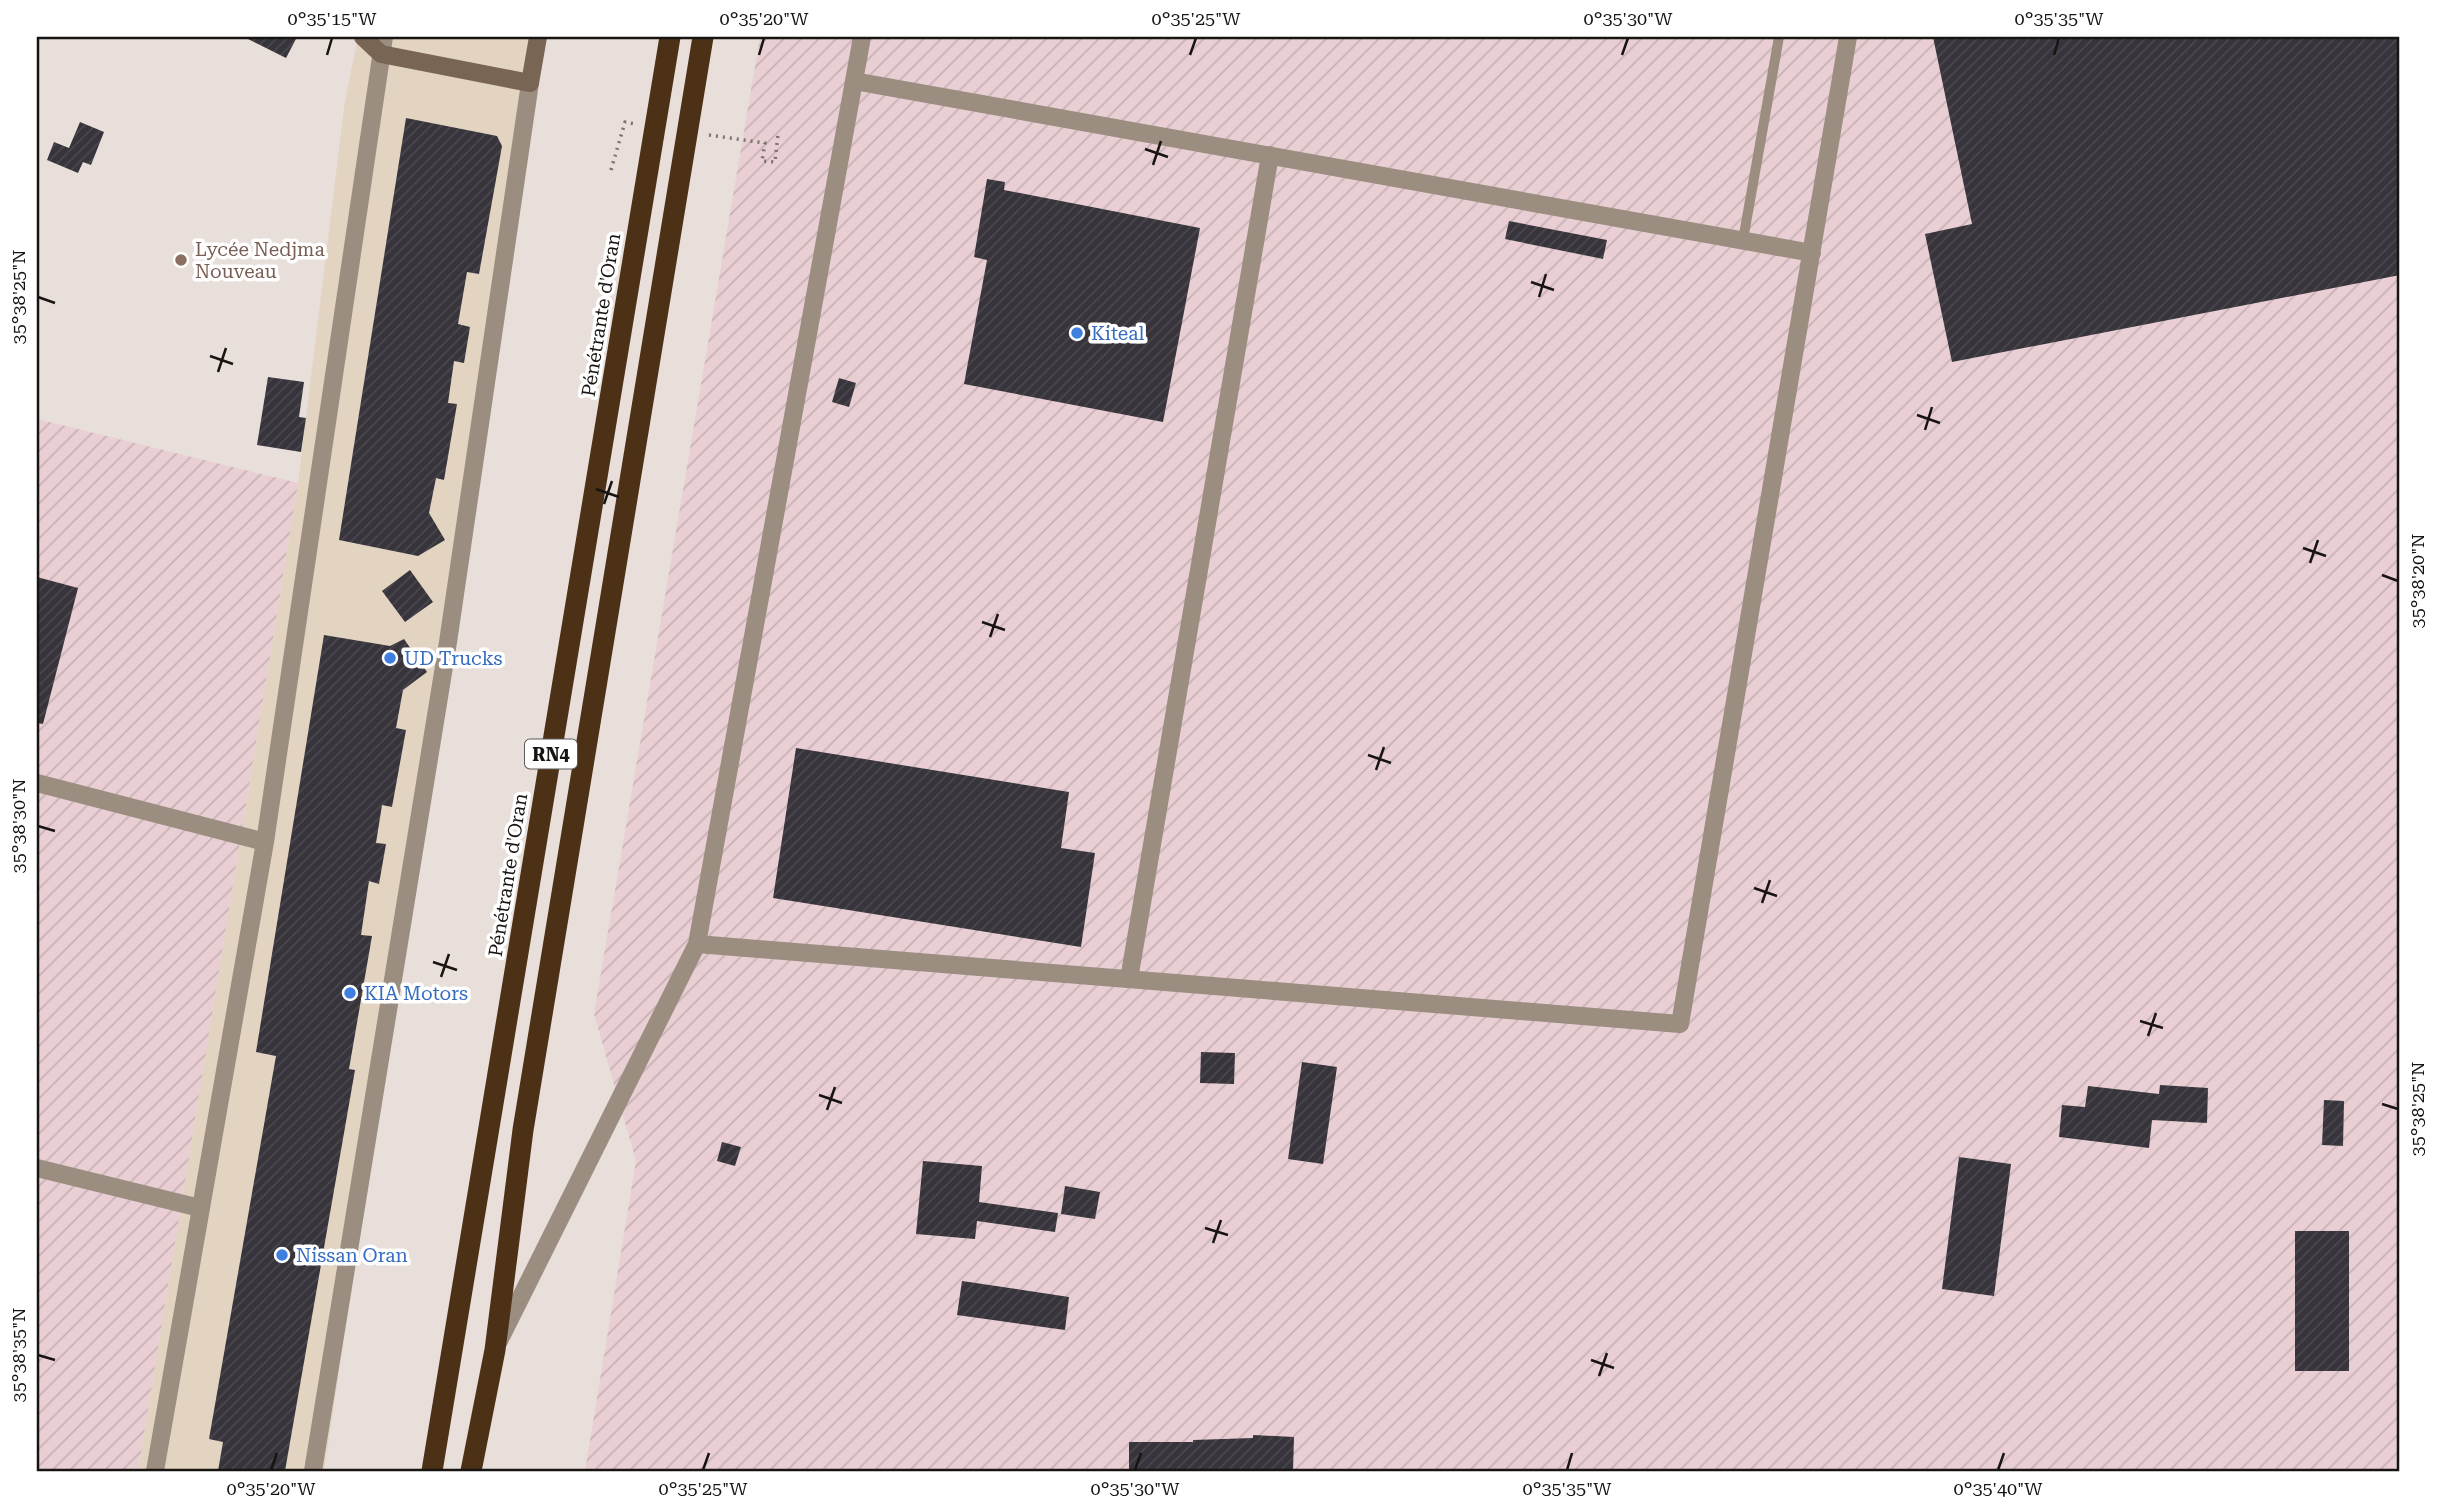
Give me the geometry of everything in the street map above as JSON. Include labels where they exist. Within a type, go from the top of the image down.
[{"type":"highway","name":"Pénétrante d'Oran","points":[[432,1471],[670,37]]},
{"type":"highway","name":"RN4","points":[[471,1471],[495,1350],[523,1130],[703,37]]},
{"type":"street","points":[[363,37],[383,46],[530,83]]},
{"type":"street","points":[[313,1471],[446,656],[538,37]]},
{"type":"street","points":[[495,1350],[697,944],[862,37]]},
{"type":"street","points":[[697,944],[1680,1024],[1848,37]]},
{"type":"street","points":[[155,1471],[265,842],[383,46]]},
{"type":"street","points":[[855,81],[1812,253]]},
{"type":"street","points":[[1129,979],[1270,155]]},
{"type":"street","points":[[37,783],[265,842]]},
{"type":"street","points":[[37,1168],[200,1208]]},
{"type":"lane","points":[[1743,240],[1779,37]]},
{"type":"path","points":[[611,170],[625,122],[632,124]]},
{"type":"path","points":[[733,139],[765,143],[762,161],[775,162],[778,134]]},
{"type":"shaded area","points":[[358,37],[540,37],[324,1471],[138,1471],[298,483],[345,101]]},
{"type":"shaded area","points":[[760,37],[2400,37],[2400,1471],[585,1471],[636,1161],[594,1014]]},
{"type":"shaded area","points":[[37,419],[298,483],[138,1471],[37,1471]]},
{"type":"building","points":[[244,37],[297,37],[286,58]]},
{"type":"building","points":[[1933,37],[2400,37],[2400,275],[1952,362],[1925,234],[1972,224]]},
{"type":"building","points":[[406,118],[497,136],[502,146],[479,274],[467,272],[458,324],[470,327],[464,363],[454,361],[448,403],[457,404],[444,480],[436,478],[429,513],[445,540],[418,556],[339,540]]},
{"type":"building","points":[[80,122],[104,132],[91,165],[83,162],[78,173],[47,160],[54,142],[69,148]]},
{"type":"building","name":"Kiteal","points":[[987,179],[1005,182],[1004,190],[1200,228],[1163,422],[964,384],[987,260],[974,257]]},
{"type":"building","points":[[1509,221],[1607,240],[1603,259],[1505,239]]},
{"type":"building","points":[[268,377],[304,382],[299,417],[306,418],[301,452],[257,445]]},
{"type":"building","points":[[839,378],[856,383],[849,407],[832,402]]},
{"type":"building","points":[[410,570],[433,602],[405,622],[382,591]]},
{"type":"building","points":[[37,577],[78,588],[43,724],[37,723]]},
{"type":"building","points":[[324,635],[390,646],[404,639],[427,672],[403,690],[396,728],[406,730],[392,807],[382,805],[376,843],[386,844],[379,884],[369,881],[361,935],[372,936],[349,1069],[355,1070],[285,1471],[218,1471],[223,1442],[209,1439],[276,1056],[256,1052]]},
{"type":"building","points":[[796,748],[1069,792],[1061,848],[1095,853],[1081,947],[773,898]]},
{"type":"building","points":[[1201,1052],[1235,1053],[1234,1084],[1200,1083]]},
{"type":"building","points":[[1302,1062],[1337,1067],[1323,1164],[1288,1159]]},
{"type":"building","points":[[2160,1085],[2208,1088],[2207,1123],[2152,1120],[2149,1148],[2059,1137],[2062,1105],[2085,1107],[2088,1086],[2159,1094]]},
{"type":"building","points":[[2324,1100],[2344,1101],[2343,1146],[2322,1145]]},
{"type":"building","points":[[722,1142],[741,1147],[735,1166],[717,1161]]},
{"type":"building","points":[[1959,1157],[2011,1164],[1994,1296],[1942,1289]]},
{"type":"building","points":[[923,1161],[982,1166],[979,1202],[1058,1213],[1055,1232],[977,1221],[975,1239],[916,1234]]},
{"type":"building","points":[[1065,1186],[1100,1192],[1095,1219],[1061,1214]]},
{"type":"building","points":[[2295,1231],[2349,1231],[2349,1371],[2295,1371]]},
{"type":"building","points":[[962,1281],[1069,1297],[1065,1330],[957,1315]]},
{"type":"building","points":[[1253,1435],[1294,1437],[1293,1471],[1129,1471],[1129,1442],[1193,1442],[1253,1438]]},
{"type":"place","name":"Lycée Nedjma Nouveau","points":[[181,260]]},
{"type":"place","name":"Kiteal","points":[[1077,333]]},
{"type":"place","name":"UD Trucks","points":[[390,658]]},
{"type":"place","name":"KIA Motors","points":[[350,993]]},
{"type":"place","name":"Nissan Oran","points":[[282,1255]]}]
